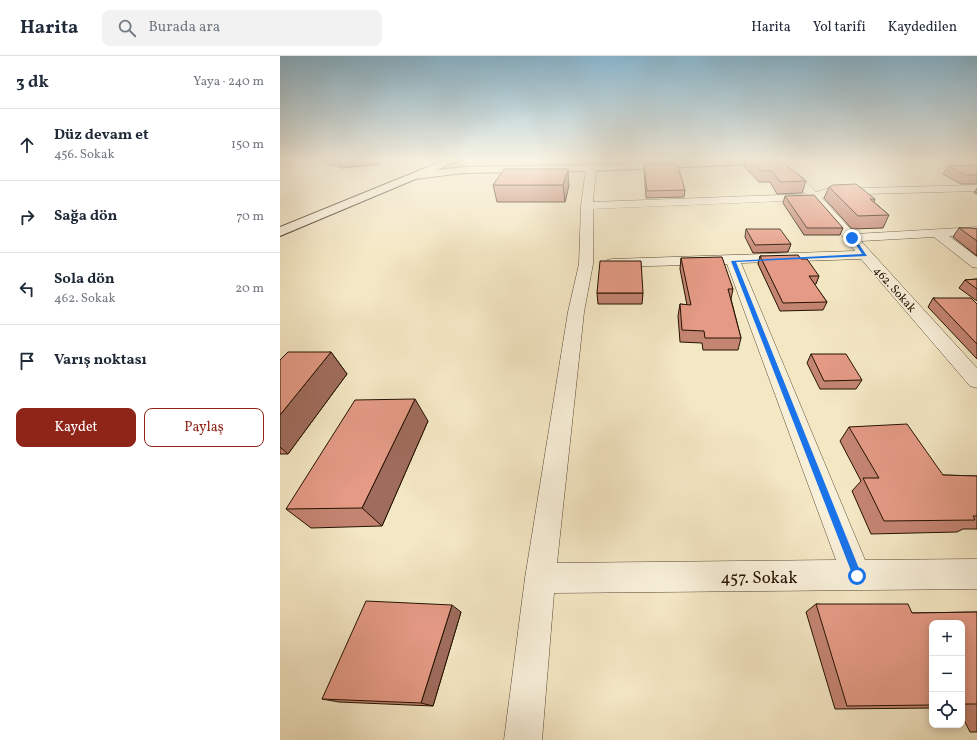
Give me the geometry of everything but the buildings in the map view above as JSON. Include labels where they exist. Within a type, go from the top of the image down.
[{"type":"street","points":[[280,232],[377,192]]},
{"type":"street","points":[[523,740],[540,578],[576,312],[586,264],[586,192]]},
{"type":"street","name":"462. Sokak","points":[[809,192],[852,238],[865,255],[977,381]]},
{"type":"street","points":[[586,206],[814,197],[829,192]]},
{"type":"street","points":[[852,238],[977,231]]},
{"type":"street","points":[[937,233],[977,264]]},
{"type":"street","points":[[586,264],[733,261],[865,255]]},
{"type":"street","points":[[733,261],[857,576]]},
{"type":"street","name":"457. Sokak","points":[[540,578],[977,574]]},
{"type":"route","points":[[852,238],[865,255],[733,261],[857,576]]}]
